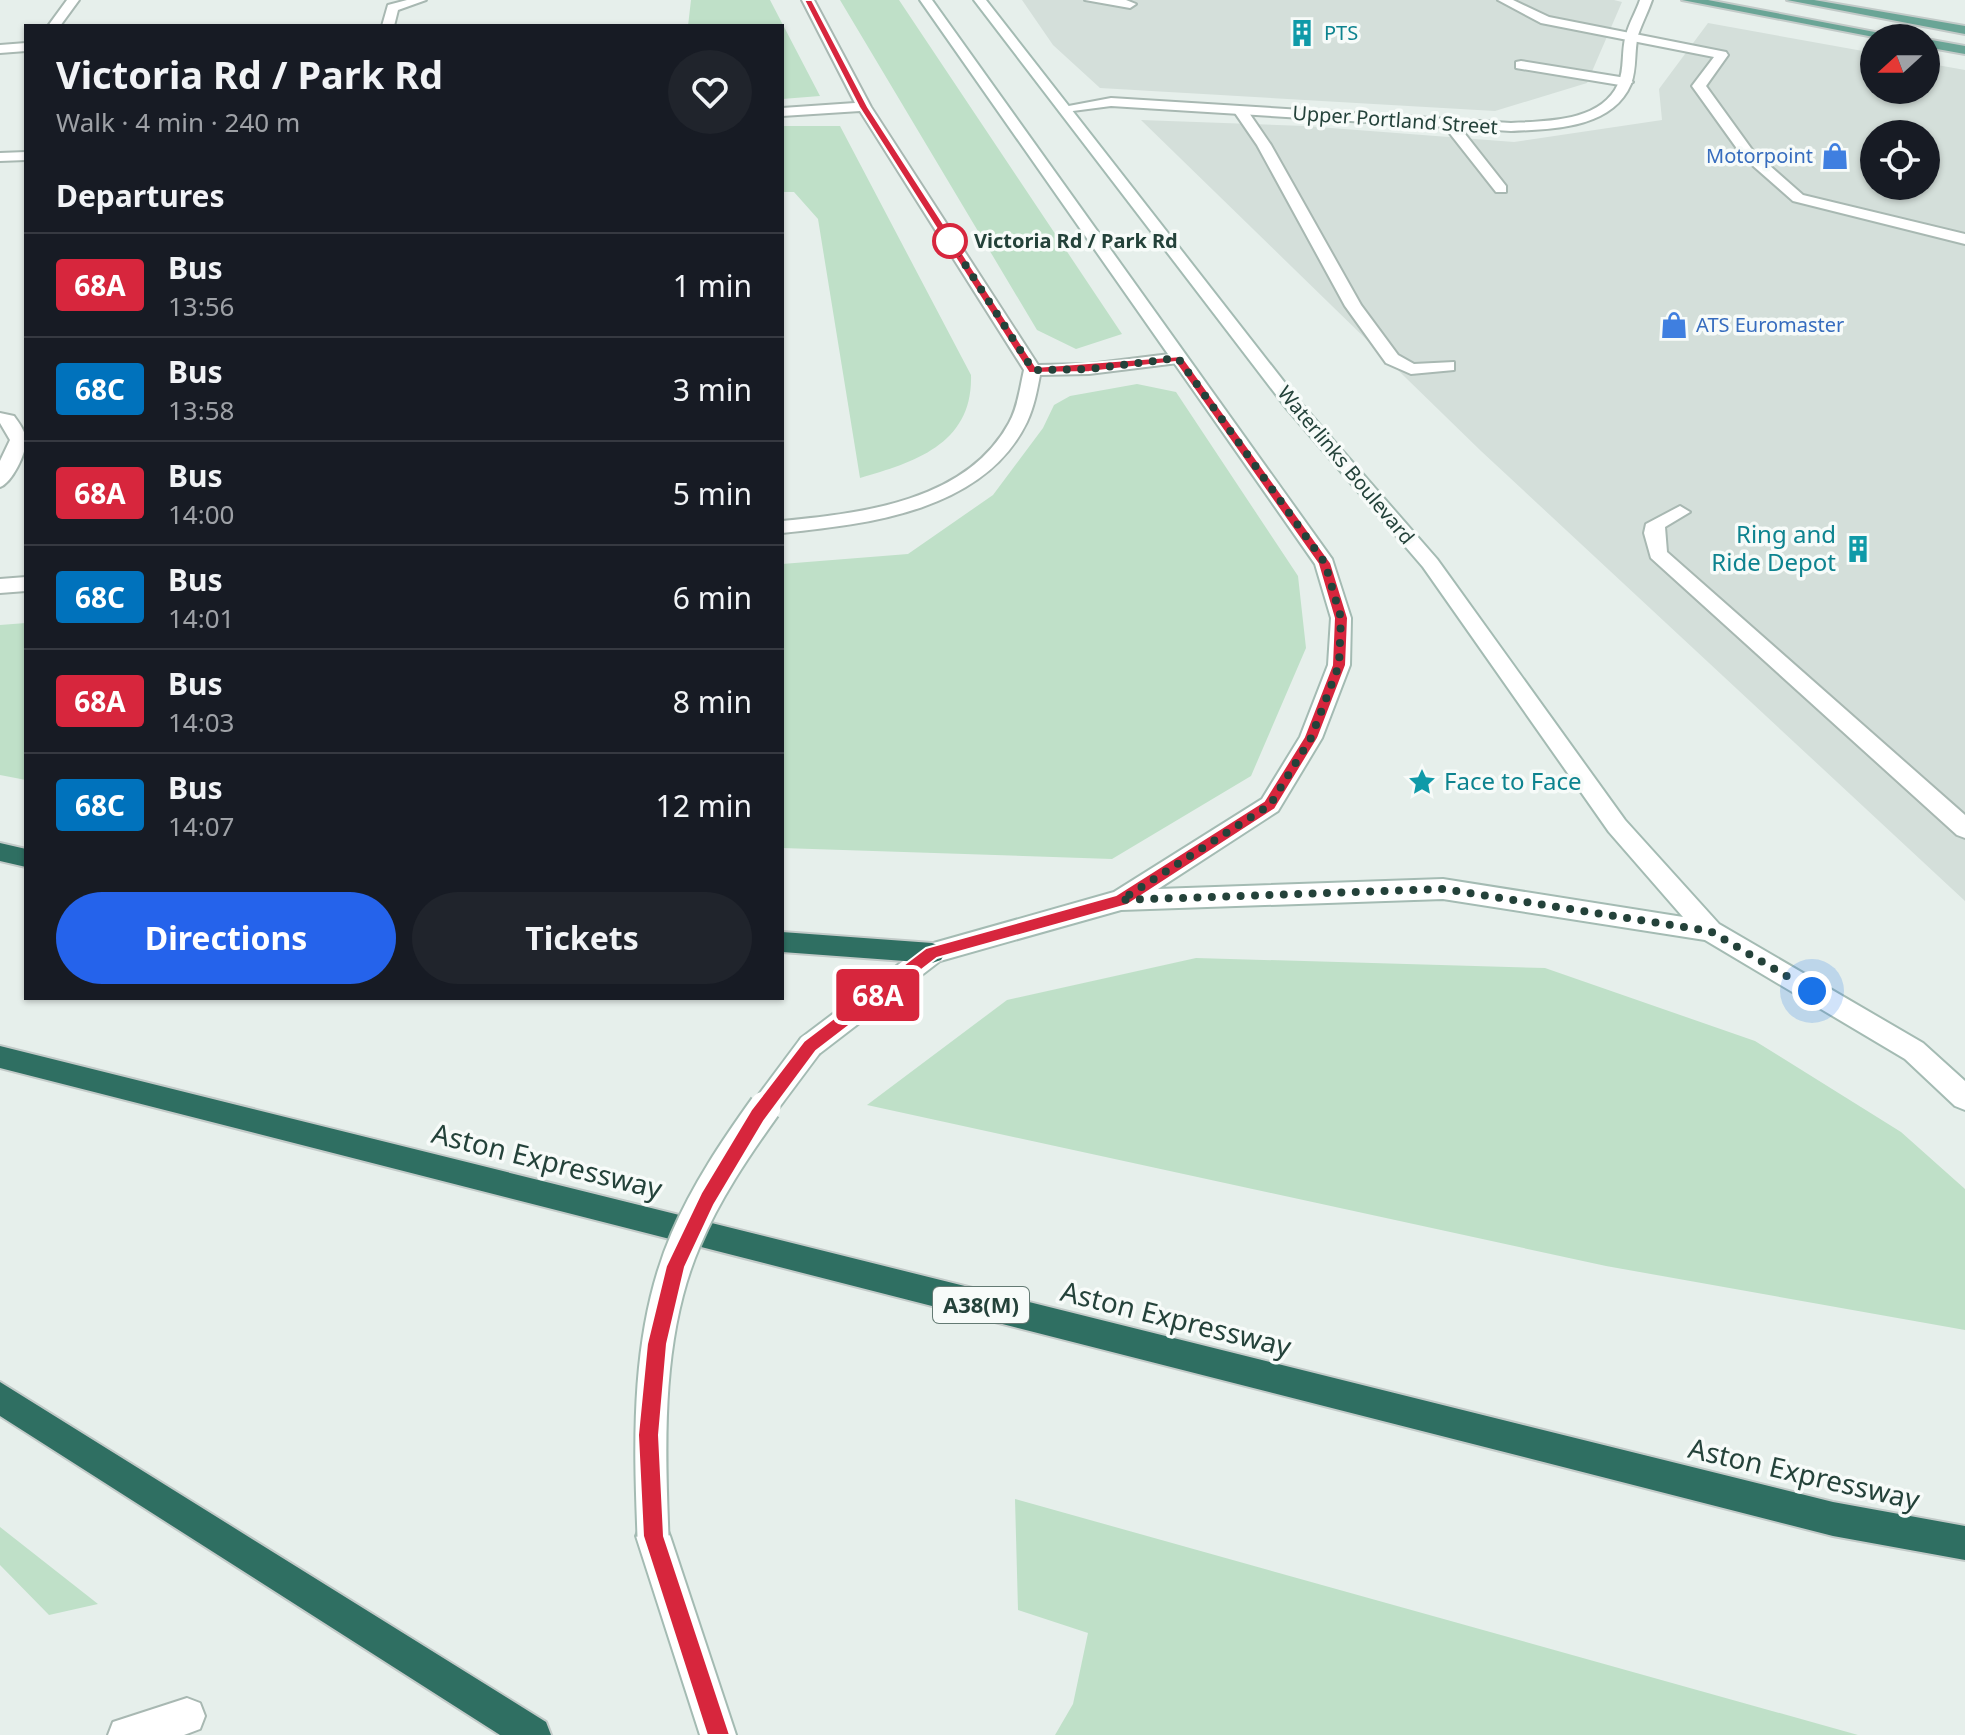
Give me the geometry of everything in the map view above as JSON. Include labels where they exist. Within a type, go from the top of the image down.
[{"type":"highway","points":[[0,852],[24,858]]},
{"type":"highway","points":[[784,942],[932,953]]},
{"type":"highway","name":"Aston Expressway","points":[[0,1057],[1833,1519],[1965,1543]]},
{"type":"highway","points":[[0,1398],[533,1735]]},
{"type":"main road","points":[[55,24],[73,0]]},
{"type":"main road","points":[[388,24],[392,8],[420,0]]},
{"type":"main road","points":[[784,527],[846,521],[897,511],[946,491],[980,468],[1016,427],[1033,370],[864,107],[808,0]]},
{"type":"main road","points":[[926,0],[1325,563],[1341,618],[1339,665],[1311,738],[1270,805],[1121,900]]},
{"type":"main road","name":"Waterlinks Boulevard","points":[[980,0],[1293,405],[1430,563],[1617,826],[1710,931]]},
{"type":"main road","points":[[1091,0],[1130,4]]},
{"type":"main road","points":[[1504,0],[1545,20],[1722,55],[1699,86],[1748,154],[1798,198],[1965,239]]},
{"type":"main road","points":[[1521,65],[1626,82],[1632,36],[1646,0]]},
{"type":"main road","points":[[1688,0],[1860,31]]},
{"type":"main road","points":[[1793,0],[1965,30]]},
{"type":"main road","points":[[1940,46],[1965,50]]},
{"type":"main road","points":[[0,49],[24,47]]},
{"type":"main road","name":"Upper Portland Street","points":[[1065,108],[1111,102],[1511,127],[1563,124],[1604,108],[1619,96],[1626,82]]},
{"type":"main road","points":[[784,112],[864,107]]},
{"type":"main road","points":[[1240,110],[1353,306],[1392,359],[1411,369],[1448,366]]},
{"type":"main road","points":[[1449,123],[1501,189]]},
{"type":"main road","points":[[0,157],[24,156]]},
{"type":"main road","points":[[1033,370],[1089,369],[1178,358]]},
{"type":"main road","points":[[0,418],[8,420],[19,440],[0,481]]},
{"type":"main road","points":[[1680,512],[1656,524],[1654,533],[1658,554],[1965,829]]},
{"type":"main road","points":[[0,586],[24,584]]},
{"type":"main road","points":[[718,1735],[653,1536],[650,1420],[657,1344],[675,1266],[707,1199],[757,1115],[810,1046],[932,953],[1121,900],[1443,889],[1710,931],[1914,1051],[1965,1098]]},
{"type":"main road","points":[[126,1735],[187,1716]]},
{"type":"shaded area","points":[[1022,0],[1622,2],[1587,83],[1495,111],[1100,88],[1053,45]]},
{"type":"shaded area","points":[[1708,23],[1860,50],[1860,104],[1940,104],[1940,66],[1965,70],[1965,901],[1481,451],[1141,120],[1305,126],[1514,142],[1662,120],[1659,89]]},
{"type":"green space","points":[[691,0],[770,0],[782,24],[688,24]]},
{"type":"green space","points":[[840,0],[899,0],[1122,334],[1076,349],[1037,330]]},
{"type":"green space","points":[[784,27],[820,96],[784,99]]},
{"type":"green space","points":[[784,126],[840,126],[971,375],[969,399],[962,418],[951,434],[920,457],[860,478],[818,219],[794,192],[784,192]]},
{"type":"green space","points":[[1137,384],[1176,392],[1298,576],[1306,648],[1251,776],[1112,859],[784,848],[784,564],[908,554],[993,495],[1043,428],[1054,405],[1070,396]]},
{"type":"green space","points":[[24,623],[24,780],[0,775],[0,625]]},
{"type":"green space","points":[[1196,958],[1545,968],[1755,1041],[1901,1132],[1965,1189],[1965,1330],[1606,1266],[867,1105],[1007,1000]]},
{"type":"green space","points":[[1015,1499],[1858,1735],[1055,1735],[1073,1704],[1088,1633],[1018,1610]]},
{"type":"green space","points":[[0,1527],[98,1604],[49,1615],[0,1565]]},
{"type":"bus line","name":"68A","points":[[718,1735],[653,1536],[649,1435],[657,1344],[675,1266],[707,1199],[757,1115],[810,1046],[932,953],[1121,900],[1270,805],[1311,738],[1339,665],[1341,618],[1325,563],[1178,358],[1089,369],[1033,370],[864,107],[808,0]]},
{"type":"place","name":"PTS","points":[[1302,33]]},
{"type":"place","name":"Motorpoint","points":[[1835,156]]},
{"type":"place","name":"Victoria Rd / Park Rd","points":[[950,241]]},
{"type":"place","name":"ATS Euromaster","points":[[1674,325]]},
{"type":"place","name":"Ring and Ride Depot","points":[[1858,549]]},
{"type":"place","name":"Face to Face","points":[[1422,782]]},
{"type":"route","points":[[950,241],[948,239],[1033,370],[1089,369],[1178,358],[1325,563],[1341,618],[1339,665],[1311,738],[1270,805],[1121,900],[1443,889],[1710,931],[1812,991]]}]
